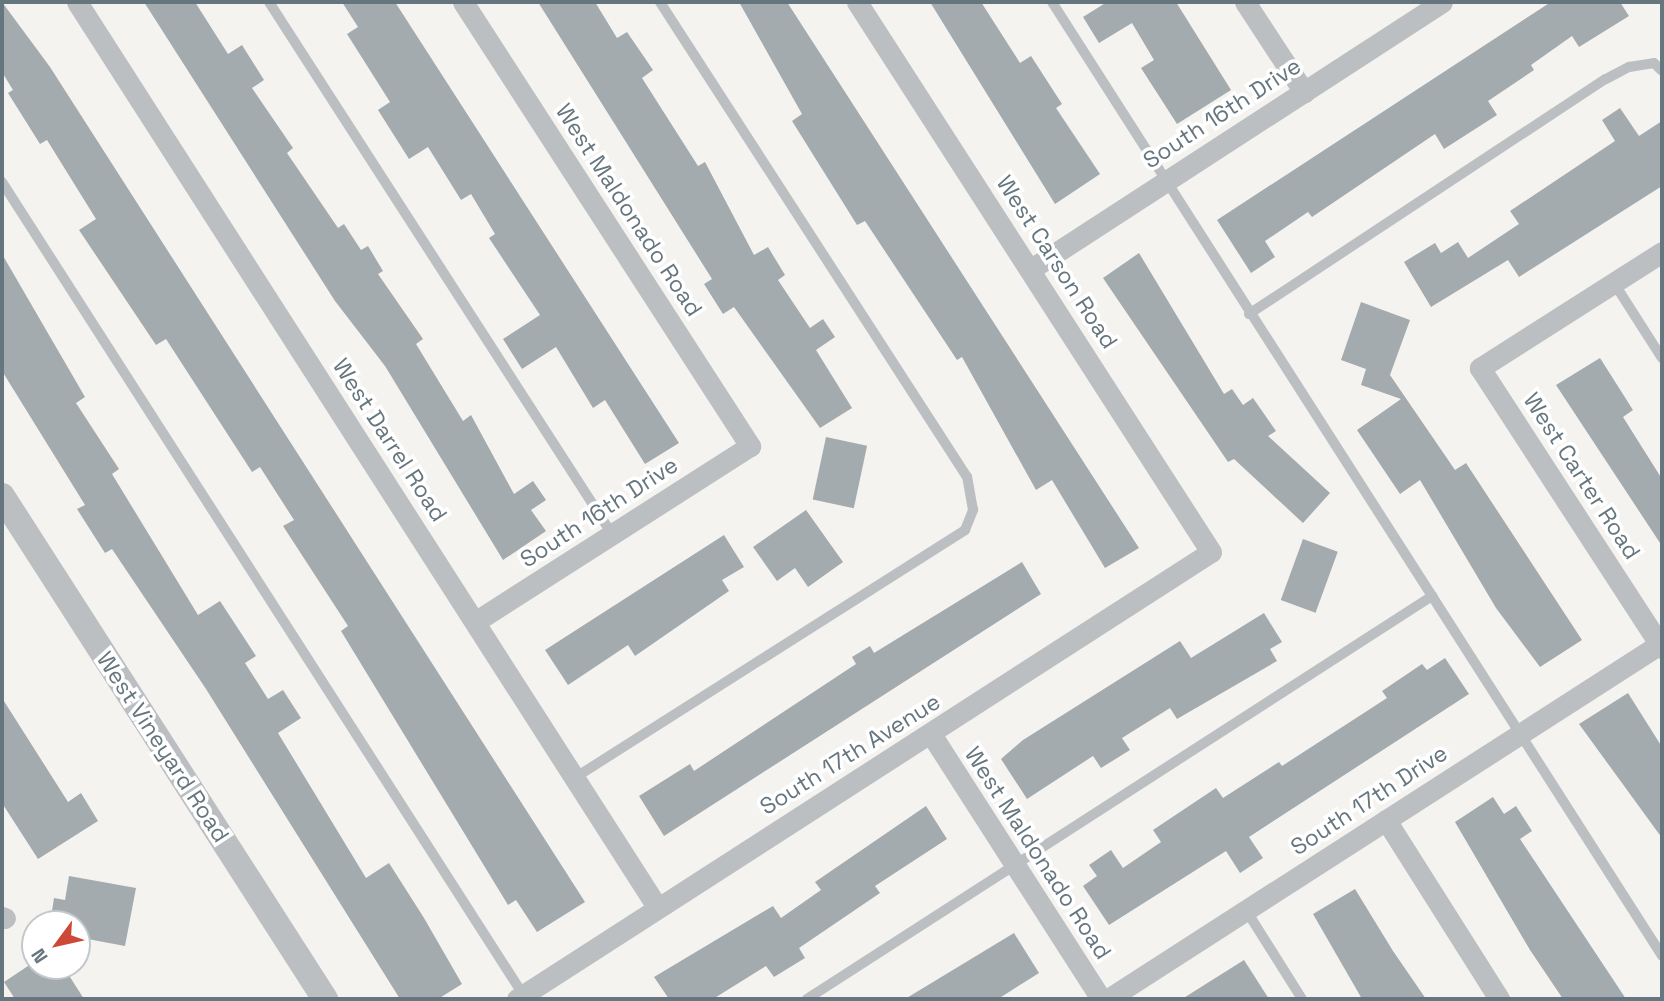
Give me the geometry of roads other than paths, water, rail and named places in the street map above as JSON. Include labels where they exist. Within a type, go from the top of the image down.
[{"type":"street","name":"West Darrel Road","points":[[77,2],[657,907]]},
{"type":"street","name":"West Maldonado Road","points":[[463,2],[750,446]]},
{"type":"street","name":"West Carson Road","points":[[857,2],[1211,552]]},
{"type":"street","points":[[1245,2],[1304,92]]},
{"type":"street","name":"South 16th Drive","points":[[1031,269],[1442,2]]},
{"type":"street","points":[[1614,282],[1662,252]]},
{"type":"street","name":"West Carter Road","points":[[1614,282],[1480,368],[1661,646]]},
{"type":"street","name":"South 16th Drive","points":[[476,621],[750,446]]},
{"type":"street","name":"West Vineyard Road","points":[[2,496],[325,999]]},
{"type":"street","name":"South 17th Avenue","points":[[522,998],[657,907],[931,734],[1211,552]]},
{"type":"street","name":"South 17th Drive","points":[[1108,999],[1661,646]]},
{"type":"street","name":"West Maldonado Road","points":[[931,734],[1101,999]]},
{"type":"street","points":[[1385,820],[1499,999]]},
{"type":"lane","points":[[270,2],[612,534]]},
{"type":"lane","points":[[576,777],[965,530],[973,510],[967,477],[660,2]]},
{"type":"lane","points":[[1052,2],[1168,180],[1249,314],[1662,956]]},
{"type":"lane","points":[[1249,314],[1606,79],[1629,67],[1654,64],[1662,71]]},
{"type":"lane","points":[[2,182],[522,998]]},
{"type":"lane","points":[[1614,282],[1662,358]]},
{"type":"lane","points":[[807,999],[990,880],[1017,869],[1432,596]]},
{"type":"lane","points":[[1246,911],[1302,999]]}]
